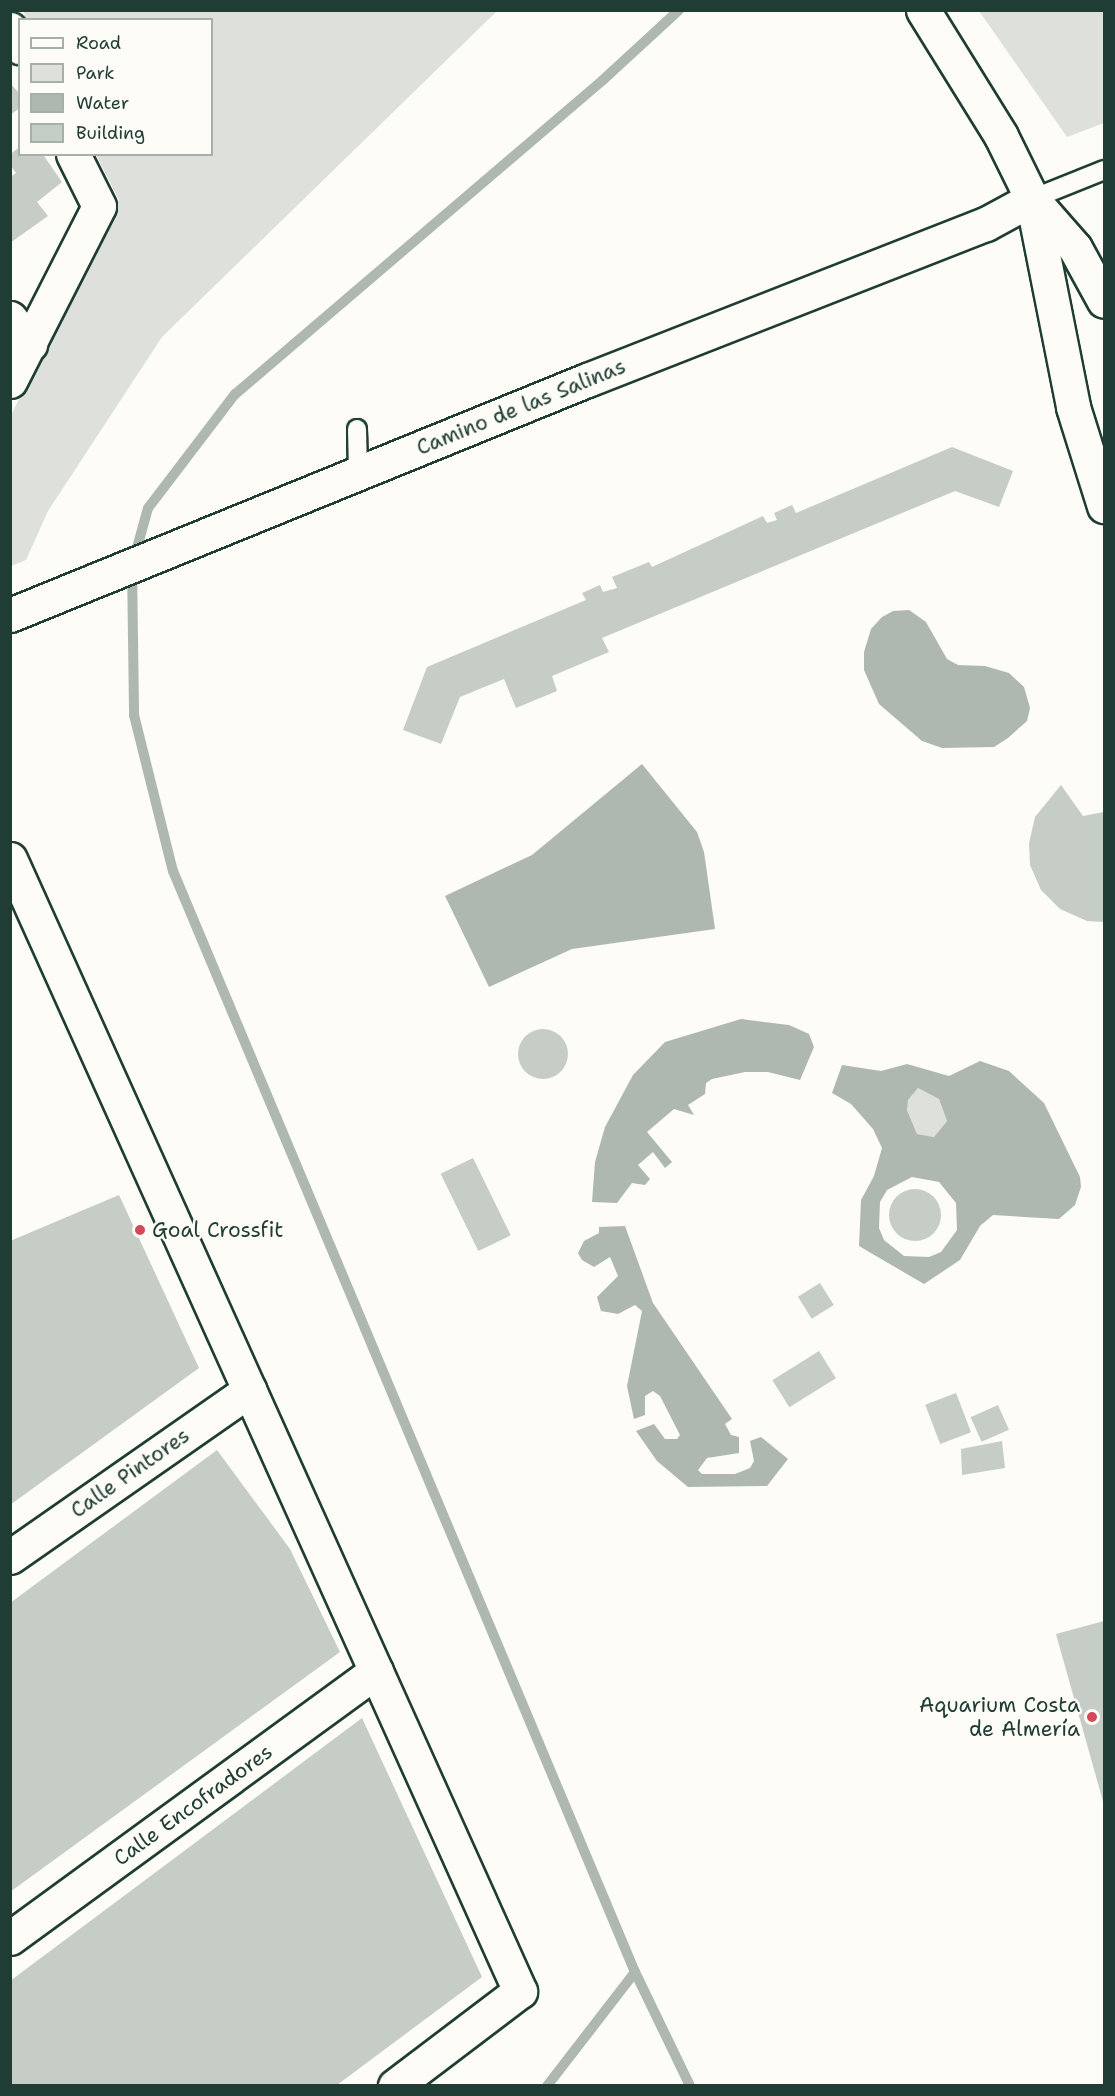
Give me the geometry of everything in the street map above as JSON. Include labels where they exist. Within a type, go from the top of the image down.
[{"type":"street","points":[[923,10],[1001,136],[1032,199],[1074,248],[1104,301]]},
{"type":"street","points":[[10,29],[18,43]]},
{"type":"street","points":[[10,381],[99,206],[74,156]]},
{"type":"street","points":[[1032,199],[1072,407],[1104,506]]},
{"type":"street","name":"Camino de las Salinas","points":[[10,615],[358,473],[986,224],[1032,199]]},
{"type":"street","points":[[10,318],[30,344]]},
{"type":"street","points":[[10,860],[520,1991],[395,2085]]},
{"type":"street","name":"Calle Pintores","points":[[10,1557],[249,1390]]},
{"type":"street","name":"Calle Encofradores","points":[[10,1938],[376,1671]]},
{"type":"lane","points":[[1032,199],[1104,170]]},
{"type":"lane","points":[[357,429],[358,473]]},
{"type":"green space","points":[[23,11],[497,11],[162,337],[48,511],[26,560],[11,566],[11,415],[119,200],[97,156],[213,156],[213,18],[27,18]]},
{"type":"green space","points":[[979,11],[1104,11],[1104,123],[1067,137]]},
{"type":"green space","points":[[918,1088],[939,1099],[947,1121],[934,1137],[917,1134],[907,1110],[907,1100]]},
{"type":"water","points":[[909,610],[926,622],[947,659],[958,665],[985,666],[1009,673],[1024,687],[1030,708],[1027,721],[994,747],[942,748],[922,741],[879,704],[864,670],[864,652],[871,629],[882,617],[893,611]]},
{"type":"water","points":[[642,764],[697,832],[704,852],[715,929],[572,949],[489,987],[445,896],[532,855]]},
{"type":"water","points":[[741,1019],[789,1025],[809,1034],[814,1047],[800,1080],[768,1072],[745,1072],[712,1079],[706,1083],[705,1094],[688,1105],[694,1115],[674,1109],[647,1132],[672,1162],[665,1168],[653,1152],[638,1165],[650,1179],[645,1185],[632,1183],[617,1203],[592,1202],[595,1162],[605,1127],[633,1075],[665,1042]]},
{"type":"water","points":[[980,1061],[1009,1071],[1044,1103],[1080,1177],[1081,1187],[1075,1205],[1059,1219],[993,1215],[980,1226],[960,1260],[924,1284],[859,1246],[861,1200],[874,1176],[882,1148],[873,1129],[851,1104],[832,1093],[842,1065],[881,1071],[907,1064],[949,1076]],"holes":[[[918,1088],[939,1099],[947,1121],[934,1137],[917,1134],[907,1110],[908,1100]],[[912,1177],[939,1182],[956,1203],[957,1230],[941,1252],[929,1257],[904,1256],[884,1240],[879,1228],[880,1202],[887,1190]]]},
{"type":"water","points":[[625,1226],[653,1303],[732,1419],[725,1424],[731,1435],[739,1437],[739,1453],[707,1458],[698,1470],[702,1474],[735,1474],[750,1468],[754,1461],[750,1441],[761,1437],[788,1459],[767,1486],[688,1487],[657,1461],[636,1431],[654,1424],[665,1439],[677,1439],[680,1435],[660,1396],[653,1391],[645,1396],[645,1415],[634,1419],[627,1386],[642,1311],[635,1305],[618,1314],[601,1311],[597,1297],[618,1276],[610,1257],[594,1267],[582,1260],[578,1253],[584,1241],[599,1233],[599,1227]]},
{"type":"building","points":[[10,83],[18,92],[18,109],[10,115]]},
{"type":"building","points":[[18,148],[18,156],[44,156],[62,182],[37,202],[48,216],[10,243],[10,177],[16,173],[10,165],[10,154]]},
{"type":"building","points":[[952,447],[1013,471],[999,507],[955,491],[602,638],[609,652],[552,676],[557,691],[516,708],[504,679],[460,697],[441,744],[403,730],[427,667],[586,600],[582,593],[600,585],[603,592],[617,588],[612,577],[649,562],[652,567],[763,516],[767,523],[777,520],[774,513],[792,505],[796,513]]},
{"type":"building","points":[[1061,785],[1083,816],[1104,812],[1104,922],[1087,921],[1060,909],[1041,890],[1030,865],[1029,843],[1035,817]]},
{"type":"building","points":[[548,1029],[561,1036],[567,1044],[567,1064],[561,1072],[553,1078],[538,1079],[525,1072],[519,1064],[518,1049],[525,1036],[533,1030]]},
{"type":"building","points":[[473,1158],[511,1235],[478,1251],[441,1174]]},
{"type":"building","points":[[910,1189],[920,1189],[930,1193],[937,1200],[941,1215],[937,1230],[930,1237],[920,1241],[910,1241],[900,1237],[893,1230],[889,1220],[889,1210],[893,1200],[900,1193]]},
{"type":"building","points":[[119,1195],[199,1368],[10,1505],[10,1241]]},
{"type":"building","points":[[820,1283],[834,1305],[812,1319],[798,1297]]},
{"type":"building","points":[[819,1351],[836,1378],[789,1407],[772,1380]]},
{"type":"building","points":[[956,1393],[971,1432],[940,1444],[925,1405]]},
{"type":"building","points":[[998,1405],[1009,1430],[982,1442],[971,1417]]},
{"type":"building","points":[[1002,1441],[1005,1468],[962,1475],[961,1449]]},
{"type":"building","points":[[217,1450],[290,1549],[340,1652],[10,1892],[10,1603]]},
{"type":"building","name":"Aquarium Costa de Almería","points":[[1104,1621],[1104,1805],[1056,1634]]},
{"type":"building","points":[[362,1718],[482,1977],[337,2085],[10,2085],[10,1981]]},
{"type":"waterway","points":[[679,10],[603,80],[235,394],[148,508],[132,566],[134,715],[173,871],[635,1972],[690,2086]]},
{"type":"waterway","points":[[547,2086],[635,1972]]},
{"type":"place","name":"Goal Crossfit","points":[[140,1230]]},
{"type":"place","name":"Aquarium Costa de Almería","points":[[1092,1717]]}]
